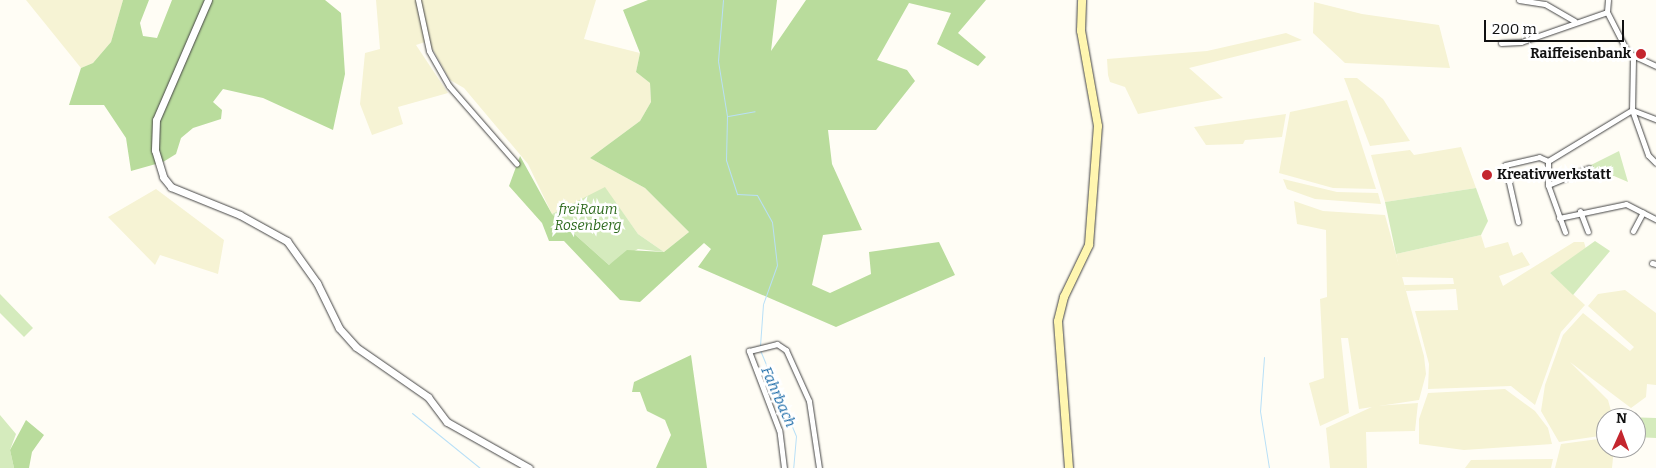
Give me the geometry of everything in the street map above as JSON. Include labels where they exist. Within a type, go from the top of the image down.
[{"type":"main road","points":[[1068,468],[1058,321],[1064,297],[1089,245],[1098,126],[1080,32],[1082,0]]},
{"type":"street","points":[[208,0],[156,120],[155,150],[163,177],[171,187],[240,215],[287,241],[317,283],[339,328],[356,347],[421,391],[447,422],[529,468]]},
{"type":"street","points":[[418,0],[429,50],[449,86],[517,164]]},
{"type":"street","points":[[1519,0],[1545,4],[1574,21]]},
{"type":"street","points":[[1608,0],[1607,12],[1633,59],[1632,110],[1648,155],[1656,163]]},
{"type":"street","points":[[1501,43],[1521,42],[1574,21],[1607,12]]},
{"type":"street","points":[[1633,59],[1656,66]]},
{"type":"street","points":[[1632,110],[1656,119]]},
{"type":"street","points":[[1518,222],[1506,165],[1538,158],[1548,161],[1632,110]]},
{"type":"street","points":[[1548,161],[1548,185],[1558,218],[1565,232]]},
{"type":"street","points":[[1548,185],[1589,168]]},
{"type":"street","points":[[1558,218],[1580,211],[1626,204],[1656,219]]},
{"type":"street","points":[[1580,211],[1588,232]]},
{"type":"street","points":[[1633,231],[1643,212]]},
{"type":"street","points":[[784,468],[779,430],[749,351],[764,347],[783,346],[809,401],[819,468]]},
{"type":"shaded area","points":[[26,0],[123,0],[111,42],[93,63],[81,68]]},
{"type":"shaded area","points":[[376,0],[596,0],[584,39],[640,53],[636,72],[650,83],[651,102],[640,121],[590,158],[645,188],[689,232],[664,252],[638,234],[605,188],[552,214],[528,164],[464,88],[450,80],[428,41],[416,45],[448,93],[398,107],[403,124],[372,135],[360,104],[365,53],[380,49]]},
{"type":"shaded area","points":[[1314,2],[1362,14],[1439,25],[1450,68],[1345,63],[1313,33]]},
{"type":"shaded area","points":[[1286,33],[1302,40],[1189,68],[1223,98],[1138,114],[1125,87],[1110,82],[1108,75],[1107,59],[1207,51]]},
{"type":"shaded area","points":[[1344,78],[1357,78],[1383,99],[1410,141],[1370,146]]},
{"type":"shaded area","points":[[1347,100],[1376,189],[1333,188],[1279,173],[1290,112]]},
{"type":"shaded area","points":[[1286,114],[1282,137],[1245,140],[1243,144],[1206,145],[1194,127]]},
{"type":"shaded area","points":[[1461,147],[1476,188],[1385,202],[1371,155],[1410,150],[1414,155]]},
{"type":"shaded area","points":[[1283,179],[1337,192],[1378,193],[1381,204],[1315,199],[1287,189]]},
{"type":"shaded area","points":[[156,189],[224,240],[218,274],[160,255],[155,265],[108,217]]},
{"type":"shaded area","points":[[1294,201],[1323,211],[1385,215],[1424,356],[1426,374],[1419,400],[1359,409],[1348,338],[1341,338],[1349,413],[1320,426],[1309,383],[1324,378],[1320,299],[1327,297],[1326,230],[1297,224]]},
{"type":"shaded area","points":[[1481,235],[1485,248],[1508,242],[1513,256],[1522,252],[1530,265],[1499,276],[1503,286],[1574,242],[1584,242],[1586,249],[1550,273],[1585,305],[1561,332],[1535,405],[1511,386],[1428,389],[1429,364],[1415,311],[1458,310],[1456,289],[1406,291],[1404,285],[1454,284],[1453,278],[1401,277],[1396,254]]},
{"type":"shaded area","points":[[1625,290],[1656,313],[1656,385],[1647,384],[1646,397],[1631,408],[1570,362],[1608,400],[1610,408],[1596,408],[1596,436],[1559,442],[1541,411],[1545,385],[1563,335],[1583,313],[1630,351],[1634,347],[1588,306],[1598,294]]},
{"type":"shaded area","points":[[1505,389],[1535,411],[1548,428],[1552,444],[1464,450],[1419,444],[1419,419],[1428,393]]},
{"type":"shaded area","points":[[1418,403],[1415,431],[1366,432],[1367,468],[1330,468],[1326,428],[1374,406]]},
{"type":"shaded area","points":[[1596,439],[1596,458],[1613,458],[1612,468],[1555,468],[1561,444]]},
{"type":"shaded area","points":[[1553,459],[1551,468],[1465,468],[1471,460]]},
{"type":"green space","points":[[123,0],[149,0],[140,23],[143,36],[157,38],[172,0],[325,0],[341,13],[345,74],[333,130],[263,98],[223,89],[213,102],[222,110],[221,119],[193,128],[181,138],[176,154],[163,162],[131,171],[126,138],[104,105],[69,105],[81,68],[93,63],[111,42]]},
{"type":"green space","points":[[648,0],[777,0],[771,51],[806,0],[986,0],[958,33],[986,57],[978,66],[937,44],[951,13],[909,3],[877,60],[907,70],[915,81],[876,130],[828,130],[832,164],[862,230],[823,235],[812,285],[830,293],[871,274],[869,252],[939,242],[955,275],[836,327],[698,267],[711,249],[704,243],[640,302],[620,300],[564,241],[549,241],[542,223],[509,186],[520,156],[552,214],[609,265],[627,250],[664,252],[689,232],[645,188],[590,158],[640,121],[651,102],[650,83],[636,72],[640,53],[623,10]]},
{"type":"green space","points":[[1619,151],[1628,182],[1614,176],[1593,176],[1589,166]]},
{"type":"green space","name":"freiRaum Rosenberg","points":[[605,187],[638,234],[664,252],[638,249],[609,265],[552,214]]},
{"type":"green space","points":[[1476,188],[1488,221],[1481,235],[1396,254],[1385,202]]},
{"type":"green space","points":[[1595,241],[1610,251],[1573,295],[1550,273]]},
{"type":"green space","points":[[0,294],[33,328],[24,337],[0,313]]},
{"type":"green space","points":[[691,355],[707,468],[656,468],[671,435],[665,420],[647,411],[640,392],[632,392],[634,382]]},
{"type":"green space","points":[[0,415],[16,434],[10,450],[14,468],[0,468]]},
{"type":"green space","points":[[1646,418],[1656,418],[1656,438],[1646,438]]},
{"type":"green space","points":[[26,420],[44,435],[32,452],[29,468],[14,468],[10,450]]},
{"type":"waterway","points":[[723,0],[718,61],[727,116],[726,160],[737,194],[757,195],[772,222],[777,265],[763,304],[760,346]]},
{"type":"waterway","points":[[728,116],[755,111]]},
{"type":"waterway","name":"Fahrbach","points":[[760,350],[796,436],[793,468]]},
{"type":"waterway","points":[[1264,357],[1260,411],[1269,468]]},
{"type":"waterway","points":[[412,413],[480,468]]},
{"type":"place","name":"Raiffeisenbank","points":[[1641,54]]},
{"type":"place","name":"Kreativwerkstatt","points":[[1487,175]]}]
